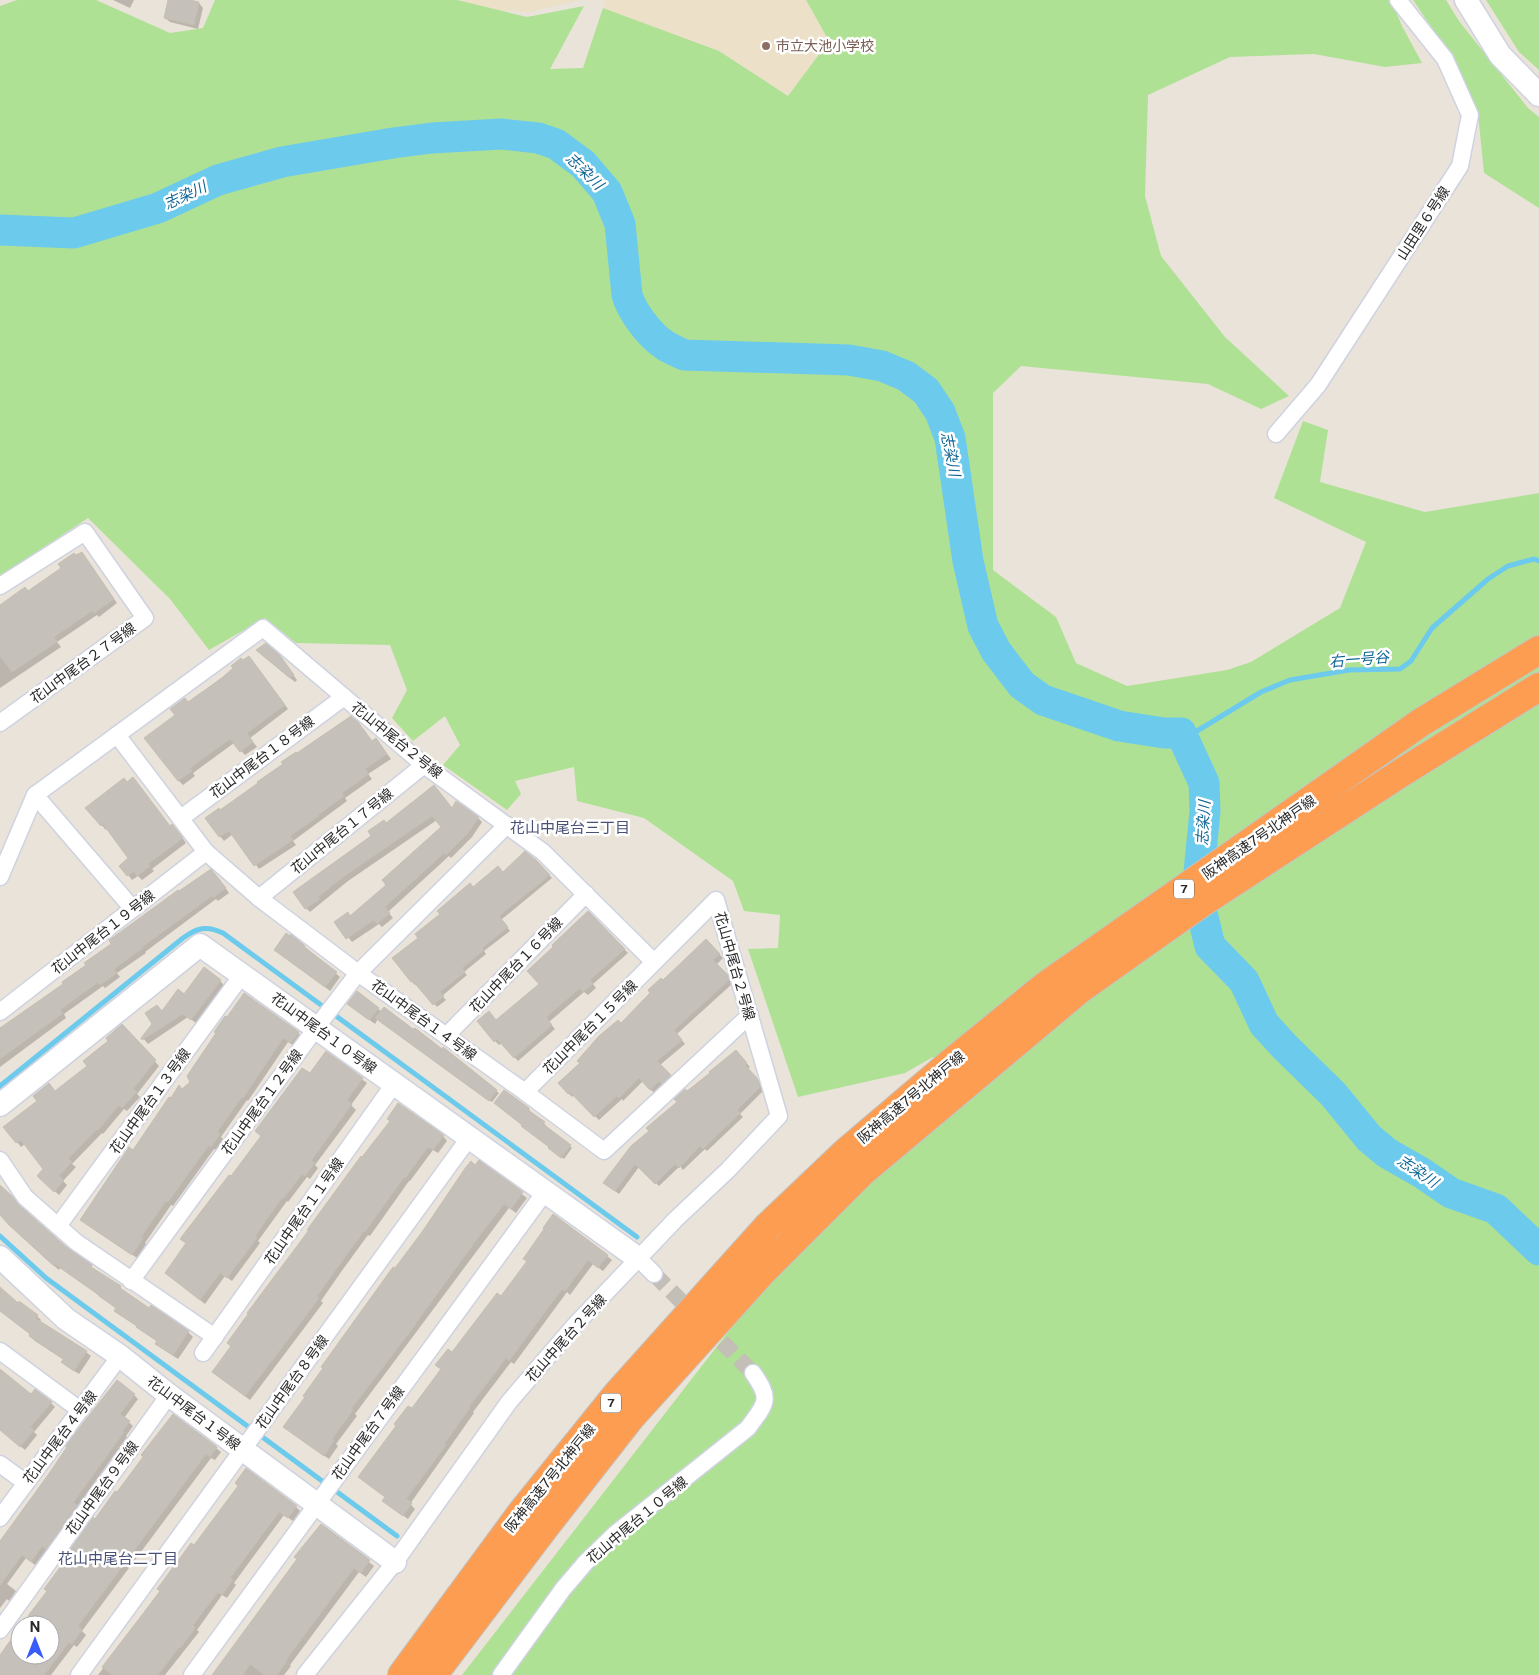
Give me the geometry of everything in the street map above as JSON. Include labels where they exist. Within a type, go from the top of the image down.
[{"type":"highway","points":[[1509,669],[1539,636]]},
{"type":"highway","name":"阪神高速7号北神戸線","points":[[433,1675],[631,1417],[762,1272],[854,1162],[953,1061],[1045,986],[1420,723],[1539,650]]},
{"type":"highway","name":"阪神高速7号北神戸線","points":[[402,1675],[522,1512],[618,1393],[767,1227],[1080,989],[1200,904],[1401,773],[1539,687]]},
{"type":"street","name":"山田里６号線","points":[[1276,434],[1318,385],[1460,166],[1470,115],[1445,59],[1398,0]]},
{"type":"street","points":[[1466,0],[1500,55],[1539,95]]},
{"type":"street","name":"花山中尾台２７号線","points":[[0,586],[85,532],[145,618],[0,723]]},
{"type":"street","name":"花山中尾台２号線","points":[[35,795],[263,628],[424,765],[543,852],[654,962],[716,900],[779,1116],[728,1170],[676,1219],[646,1267],[575,1325],[509,1402],[395,1562],[305,1675]]},
{"type":"street","name":"花山中尾台１８号線","points":[[181,818],[344,697]]},
{"type":"street","name":"花山中尾台１４号線","points":[[117,735],[206,852],[259,898],[358,973],[604,1151],[750,1015]]},
{"type":"street","name":"花山中尾台１７号線","points":[[259,898],[424,765]]},
{"type":"street","points":[[0,877],[35,795],[133,908]]},
{"type":"street","name":"花山中尾台１２号線","points":[[131,1281],[358,973],[507,825]]},
{"type":"street","name":"花山中尾台１９号線","points":[[0,1012],[206,852]]},
{"type":"street","name":"花山中尾台１６号線","points":[[446,1036],[586,894]]},
{"type":"street","name":"花山中尾台１０号線","points":[[0,1105],[200,945],[319,1025],[394,1084],[646,1267]]},
{"type":"street","name":"花山中尾台１５号線","points":[[525,1092],[654,962]]},
{"type":"street","name":"花山中尾台１３号線","points":[[58,1226],[242,975]]},
{"type":"street","name":"花山中尾台１１号線","points":[[203,1353],[394,1084]]},
{"type":"street","name":"花山中尾台８号線","points":[[79,1675],[470,1138]]},
{"type":"street","points":[[0,1160],[25,1196],[76,1242],[215,1338]]},
{"type":"street","name":"花山中尾台７号線","points":[[192,1675],[545,1192]]},
{"type":"street","name":"花山中尾台１号線","points":[[0,1257],[66,1319],[120,1356],[169,1395],[245,1446],[320,1500],[395,1562]]},
{"type":"street","points":[[0,1351],[80,1410]]},
{"type":"street","name":"花山中尾台４号線","points":[[0,1518],[120,1356]]},
{"type":"street","name":"花山中尾台１０号線","points":[[501,1675],[563,1589],[586,1562],[615,1534],[748,1428],[761,1410],[766,1399],[763,1388],[753,1374]]},
{"type":"street","name":"花山中尾台９号線","points":[[0,1630],[169,1395]]},
{"type":"street","points":[[0,1464],[26,1483]]},
{"type":"shaded area","points":[[423,0],[580,0],[530,12],[452,8]]},
{"type":"shaded area","name":"市立大池小学校","points":[[606,0],[806,0],[829,41],[789,96],[719,51],[603,8]]},
{"type":"green space","points":[[17,0],[96,0],[170,33],[203,28],[215,0],[457,0],[527,17],[584,6],[550,69],[583,68],[603,8],[719,51],[788,96],[829,41],[806,0],[1391,0],[1402,26],[1422,63],[1385,67],[1314,54],[1230,57],[1148,95],[1145,196],[1161,256],[1225,337],[1289,396],[1261,409],[1208,384],[1021,366],[993,393],[993,570],[1056,617],[1076,663],[1127,686],[1227,670],[1251,662],[1340,608],[1366,542],[1274,498],[1303,421],[1328,430],[1320,482],[1425,512],[1539,493],[1539,1675],[462,1675],[805,1233],[962,1099],[933,1057],[905,1073],[798,1097],[748,949],[778,948],[780,915],[744,911],[733,881],[644,818],[577,801],[574,767],[515,781],[521,794],[507,810],[443,765],[460,745],[445,716],[413,741],[392,718],[407,690],[390,645],[296,643],[265,618],[209,650],[170,599],[88,518],[0,576],[0,6]]},
{"type":"green space","points":[[1413,0],[1446,0],[1459,21],[1528,108],[1539,117],[1539,208],[1484,173],[1478,114],[1438,37]]},
{"type":"green space","points":[[1486,0],[1539,0],[1539,70],[1519,52]]},
{"type":"building","points":[[168,0],[199,2],[194,25],[164,18]]},
{"type":"building","points":[[82,552],[114,599],[94,613],[92,611],[54,637],[57,642],[12,672],[0,656],[0,605],[25,587],[28,591],[61,568],[58,564],[74,553],[76,555]]},
{"type":"building","points":[[266,643],[279,654],[294,675],[290,678],[256,650]]},
{"type":"building","points":[[249,656],[285,705],[247,733],[253,742],[240,752],[230,739],[190,768],[192,771],[178,781],[144,738],[175,715],[170,709],[185,698],[188,702],[222,678],[233,668],[231,666],[241,658],[243,660]]},
{"type":"building","points":[[351,716],[358,722],[372,741],[376,738],[387,754],[365,769],[369,774],[342,793],[344,796],[319,816],[290,836],[293,840],[254,866],[229,831],[219,837],[205,818],[219,808],[220,810],[258,783],[283,764],[281,762]]},
{"type":"building","points":[[133,777],[170,826],[172,824],[183,838],[148,864],[150,866],[137,876],[134,871],[127,876],[119,866],[128,858],[103,824],[101,826],[85,808],[124,778],[127,782]]},
{"type":"building","points":[[434,785],[452,808],[456,801],[479,817],[468,833],[446,855],[444,853],[385,907],[390,913],[377,924],[374,920],[346,939],[334,922],[348,912],[350,916],[386,885],[382,880],[441,827],[432,816],[343,877],[318,897],[320,899],[305,909],[293,892],[371,836],[368,831],[384,820],[386,823]]},
{"type":"building","points":[[525,851],[550,875],[499,916],[508,927],[482,948],[484,950],[462,968],[465,972],[440,992],[444,996],[433,1005],[392,958],[418,938],[415,934],[440,914],[437,911],[470,883],[473,887],[498,866],[503,872]]},
{"type":"building","points":[[211,869],[226,888],[213,898],[212,896],[142,947],[114,969],[117,973],[100,985],[98,982],[60,1010],[63,1013],[0,1059],[0,1028],[63,984],[62,982],[86,965],[84,963],[111,944],[109,940],[178,890]]},
{"type":"building","points":[[588,911],[625,949],[590,980],[593,984],[583,992],[580,988],[546,1017],[552,1025],[514,1058],[497,1039],[494,1042],[477,1021],[489,1011],[496,1020],[539,984],[527,971]]},
{"type":"building","points":[[286,933],[290,936],[291,934],[304,947],[337,972],[325,987],[274,950]]},
{"type":"building","points":[[706,939],[720,954],[713,960],[728,975],[729,980],[674,1030],[682,1040],[657,1061],[671,1075],[662,1084],[659,1081],[650,1090],[639,1078],[619,1098],[617,1096],[594,1117],[570,1092],[568,1094],[558,1083],[580,1063],[577,1061],[599,1036],[618,1020],[621,1023],[650,993],[648,990],[661,978],[663,980]]},
{"type":"building","points":[[204,967],[221,980],[191,1020],[183,1014],[142,1040],[141,1038],[152,1024],[145,1013],[157,1005],[162,1011],[178,989],[184,994]]},
{"type":"building","points":[[357,991],[379,1008],[369,1020],[347,1004]]},
{"type":"building","points":[[244,993],[299,1032],[291,1043],[283,1038],[243,1098],[217,1132],[220,1134],[211,1147],[209,1145],[168,1202],[166,1201],[141,1237],[143,1238],[132,1255],[80,1220],[129,1147],[133,1150],[179,1085],[182,1089],[190,1082],[187,1076],[216,1033],[214,1032]]},
{"type":"building","points":[[384,1007],[442,1049],[443,1047],[497,1090],[489,1101],[375,1018]]},
{"type":"building","points":[[122,1024],[156,1060],[133,1089],[137,1092],[122,1108],[119,1105],[98,1130],[68,1159],[72,1162],[59,1176],[64,1180],[54,1192],[37,1176],[43,1169],[21,1140],[16,1143],[3,1127],[37,1101],[33,1096],[49,1083],[55,1091],[87,1066],[83,1061],[108,1041],[106,1038]]},
{"type":"building","points":[[736,1050],[747,1063],[745,1065],[757,1078],[760,1087],[737,1110],[740,1113],[703,1149],[700,1146],[679,1168],[675,1164],[655,1184],[635,1164],[615,1191],[603,1183],[631,1146],[649,1131],[646,1128],[677,1102],[674,1099],[685,1089],[687,1091],[710,1073]]},
{"type":"building","points":[[326,1051],[363,1078],[347,1100],[352,1104],[311,1161],[315,1163],[305,1176],[302,1174],[282,1198],[255,1236],[257,1238],[227,1278],[220,1273],[200,1300],[165,1273],[186,1243],[180,1239],[261,1136],[255,1131],[302,1068],[310,1073]]},
{"type":"building","points":[[504,1090],[529,1108],[528,1110],[545,1122],[543,1124],[571,1145],[561,1158],[494,1103]]},
{"type":"building","points":[[398,1103],[444,1135],[433,1150],[428,1147],[404,1177],[317,1296],[319,1298],[245,1396],[212,1372],[231,1346],[227,1343],[361,1156],[390,1121],[387,1119]]},
{"type":"building","points":[[479,1160],[523,1192],[511,1209],[504,1204],[480,1235],[416,1324],[351,1409],[353,1410],[332,1439],[334,1441],[324,1456],[283,1427],[305,1397],[303,1396],[323,1368],[321,1367],[393,1267],[395,1268],[422,1232],[466,1167],[471,1161],[475,1165]]},
{"type":"building","points":[[0,1185],[18,1204],[64,1245],[92,1265],[91,1267],[121,1286],[120,1288],[149,1308],[151,1305],[189,1331],[173,1355],[155,1344],[157,1341],[114,1311],[116,1308],[99,1295],[55,1264],[54,1266],[9,1225],[0,1215]]},
{"type":"building","points":[[553,1214],[608,1255],[598,1268],[588,1260],[565,1291],[562,1289],[509,1361],[506,1358],[469,1407],[444,1444],[446,1445],[406,1499],[412,1503],[403,1516],[382,1501],[385,1497],[358,1477],[396,1426],[394,1424],[408,1406],[412,1408],[441,1369],[435,1365],[448,1349],[452,1352],[497,1293],[501,1296],[527,1261],[523,1259]]},
{"type":"building","points":[[0,1287],[18,1303],[19,1301],[38,1315],[35,1318],[87,1351],[74,1371],[61,1362],[64,1359],[29,1336],[30,1334],[0,1311]]},
{"type":"building","points":[[0,1369],[31,1394],[35,1389],[52,1402],[30,1427],[34,1430],[20,1447],[0,1430]]},
{"type":"building","points":[[117,1380],[135,1394],[120,1414],[130,1421],[124,1432],[73,1503],[77,1505],[46,1549],[42,1546],[31,1562],[22,1555],[0,1585],[0,1541],[48,1475],[67,1447],[65,1446]]},
{"type":"building","points":[[173,1414],[217,1447],[210,1457],[206,1454],[78,1626],[82,1630],[72,1644],[69,1642],[60,1654],[60,1615],[29,1615],[47,1591],[44,1589],[64,1562],[62,1561],[93,1517],[95,1519],[115,1491],[117,1492],[143,1457],[141,1455]]},
{"type":"building","points":[[246,1468],[297,1506],[288,1518],[279,1512],[230,1578],[233,1580],[222,1595],[218,1592],[193,1625],[195,1627],[192,1633],[158,1675],[113,1675],[102,1667],[160,1591],[157,1589],[191,1543],[194,1545],[238,1486],[235,1483]]},
{"type":"building","points":[[321,1524],[370,1560],[361,1573],[354,1568],[277,1675],[265,1675],[250,1664],[243,1675],[212,1675],[297,1559],[294,1557]]},
{"type":"building","points":[[10,1641],[10,1665],[52,1665],[44,1675],[0,1675],[0,1655]]},
{"type":"waterway","name":"志染川","points":[[0,230],[74,233],[158,208],[218,180],[282,162],[393,143],[432,138],[501,134],[538,138],[556,144],[583,164],[607,192],[620,224],[629,302],[637,316],[660,342],[684,355],[849,360],[882,366],[906,376],[926,391],[940,412],[950,438],[968,561],[983,626],[996,651],[1022,685],[1043,700],[1119,726],[1164,733],[1181,733],[1204,783],[1205,811],[1199,872],[1202,913],[1210,946],[1244,981],[1264,1024],[1333,1094],[1369,1138],[1387,1153],[1422,1173],[1451,1193],[1496,1209],[1539,1250]]},
{"type":"waterway","name":"右一号谷","points":[[1181,733],[1197,731],[1261,692],[1290,680],[1349,670],[1400,669],[1411,661],[1432,628],[1488,579],[1508,566],[1534,559],[1539,561]]},
{"type":"waterway","points":[[0,1086],[183,938],[197,930],[212,929],[223,933],[637,1237]]},
{"type":"waterway","points":[[0,1236],[46,1278],[397,1536]]},
{"type":"tunnel","points":[[654,1274],[753,1373]]},
{"type":"place","name":"市立大池小学校","points":[[766,46]]},
{"type":"district","name":"花山中尾台三丁目","points":[[570,827]]},
{"type":"district","name":"花山中尾台二丁目","points":[[118,1558]]}]
